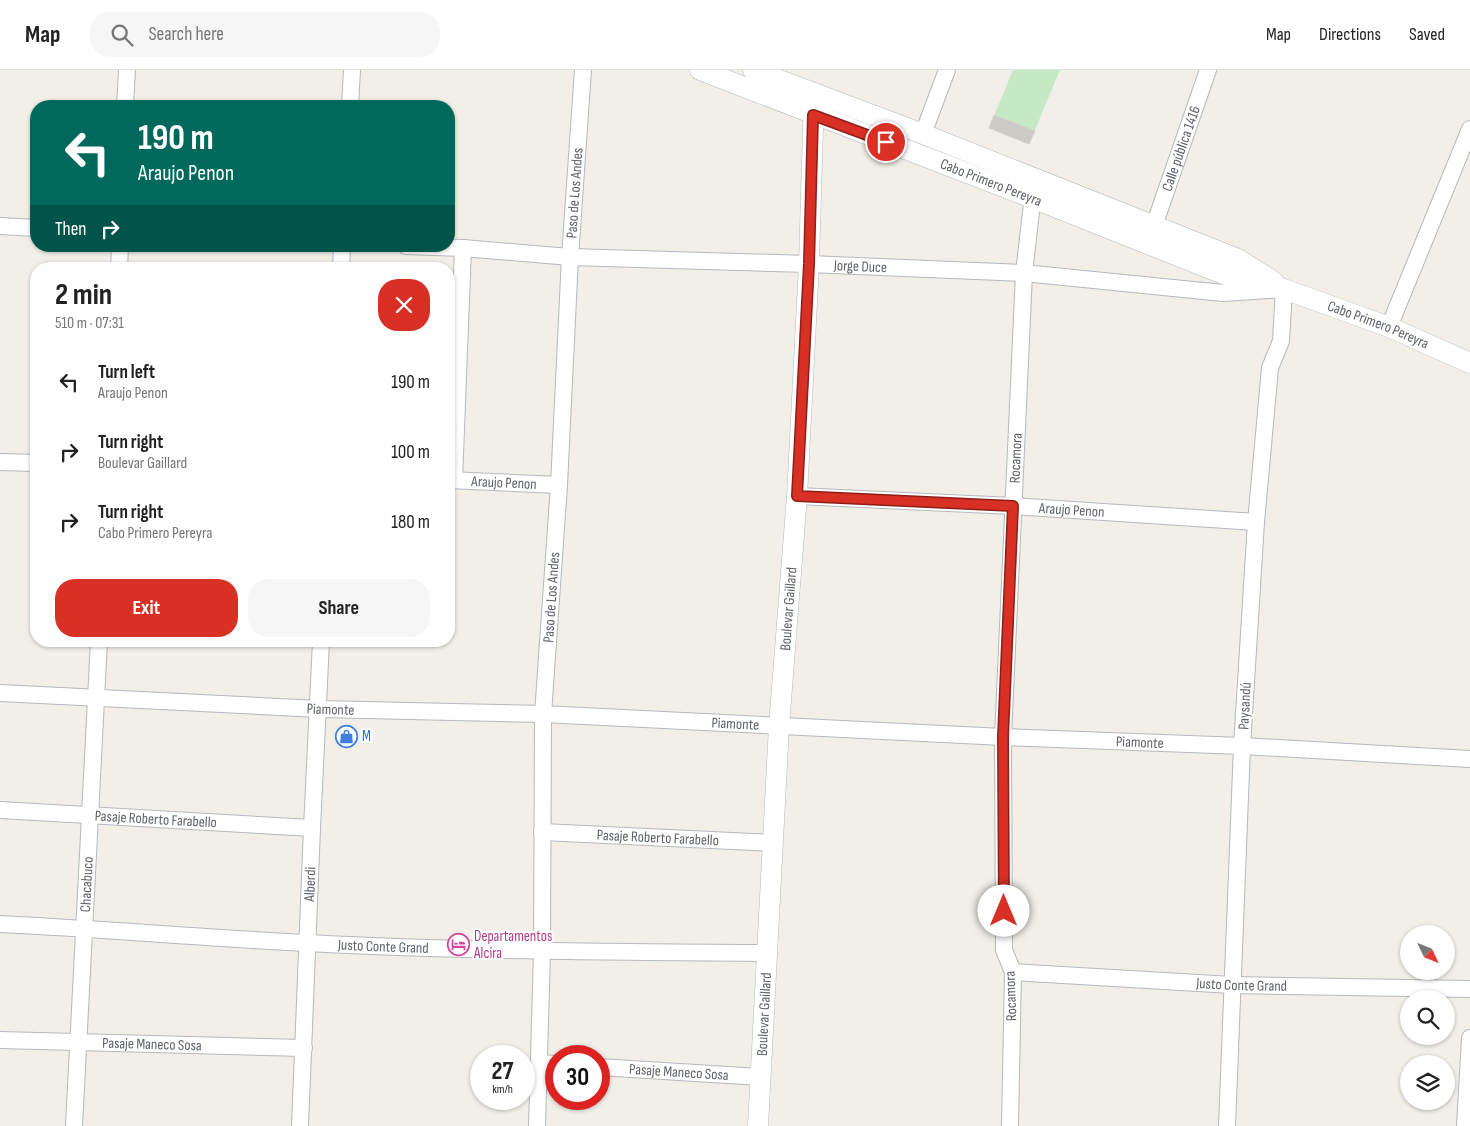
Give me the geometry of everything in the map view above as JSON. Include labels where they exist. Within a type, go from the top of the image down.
[{"type":"street","points":[[125,100],[127,70]]},
{"type":"street","points":[[350,100],[352,70]]},
{"type":"street","name":"Paso de Los Andes","points":[[537,1126],[542,952],[543,714],[559,485],[570,257],[583,70]]},
{"type":"street","name":"Cabo Primero Pereyra","points":[[700,70],[813,115],[1154,226],[1238,259],[1284,289]]},
{"type":"street","name":"Cabo Primero Pereyra","points":[[753,70],[780,75],[814,94],[923,134],[1033,188],[1231,277],[1284,289],[1388,326],[1470,363]]},
{"type":"street","points":[[923,134],[947,70]]},
{"type":"street","name":"Calle pública 1416","points":[[1154,226],[1208,70]]},
{"type":"street","points":[[773,99],[780,75]]},
{"type":"street","name":"Boulevar Gaillard","points":[[758,1126],[779,726],[797,496],[809,264],[814,94]]},
{"type":"street","points":[[1388,326],[1470,129]]},
{"type":"street","name":"Rocamora","points":[[1010,1126],[1013,972],[1004,950],[1003,737],[1024,273],[1033,188]]},
{"type":"street","points":[[0,226],[30,228]]},
{"type":"street","name":"Jorge Duce","points":[[455,248],[570,257],[1024,273],[1223,293],[1284,289]]},
{"type":"street","points":[[455,403],[463,248]]},
{"type":"street","name":"Paysandú","points":[[1226,1126],[1242,746],[1256,522],[1270,368],[1281,341],[1284,289]]},
{"type":"street","points":[[0,462],[30,463]]},
{"type":"street","name":"Araujo Penon","points":[[455,480],[559,485]]},
{"type":"street","name":"Araujo Penon","points":[[797,496],[1013,506],[1256,522]]},
{"type":"street","name":"Chacabuco","points":[[74,1126],[99,647]]},
{"type":"street","name":"Alberdi","points":[[300,1126],[321,647]]},
{"type":"street","name":"Piamonte","points":[[0,693],[96,696],[318,709],[543,714],[1470,758]]},
{"type":"street","name":"Pasaje Roberto Farabello","points":[[0,810],[312,828]]},
{"type":"street","name":"Pasaje Roberto Farabello","points":[[542,832],[774,843]]},
{"type":"street","name":"Justo Conte Grand","points":[[0,924],[307,943],[542,952],[767,953]]},
{"type":"street","name":"Justo Conte Grand","points":[[1013,972],[1232,984],[1470,989]]},
{"type":"street","points":[[1465,1126],[1470,1038]]},
{"type":"street","name":"Pasaje Maneco Sosa","points":[[0,1040],[304,1048]]},
{"type":"street","points":[[539,1063],[545,1063]]},
{"type":"street","name":"Pasaje Maneco Sosa","points":[[610,1068],[760,1077]]},
{"type":"green space","points":[[1013,70],[1060,70],[1029,144],[989,128]]},
{"type":"building","points":[[994,115],[1035,131],[1029,144],[989,128]]},
{"type":"place","name":"M","points":[[346,736]]},
{"type":"place","name":"Departamentos Alcira","points":[[458,945]]},
{"type":"route","points":[[886,142],[813,115],[809,264],[797,496],[1013,506],[1003,737],[1004,911]]}]
